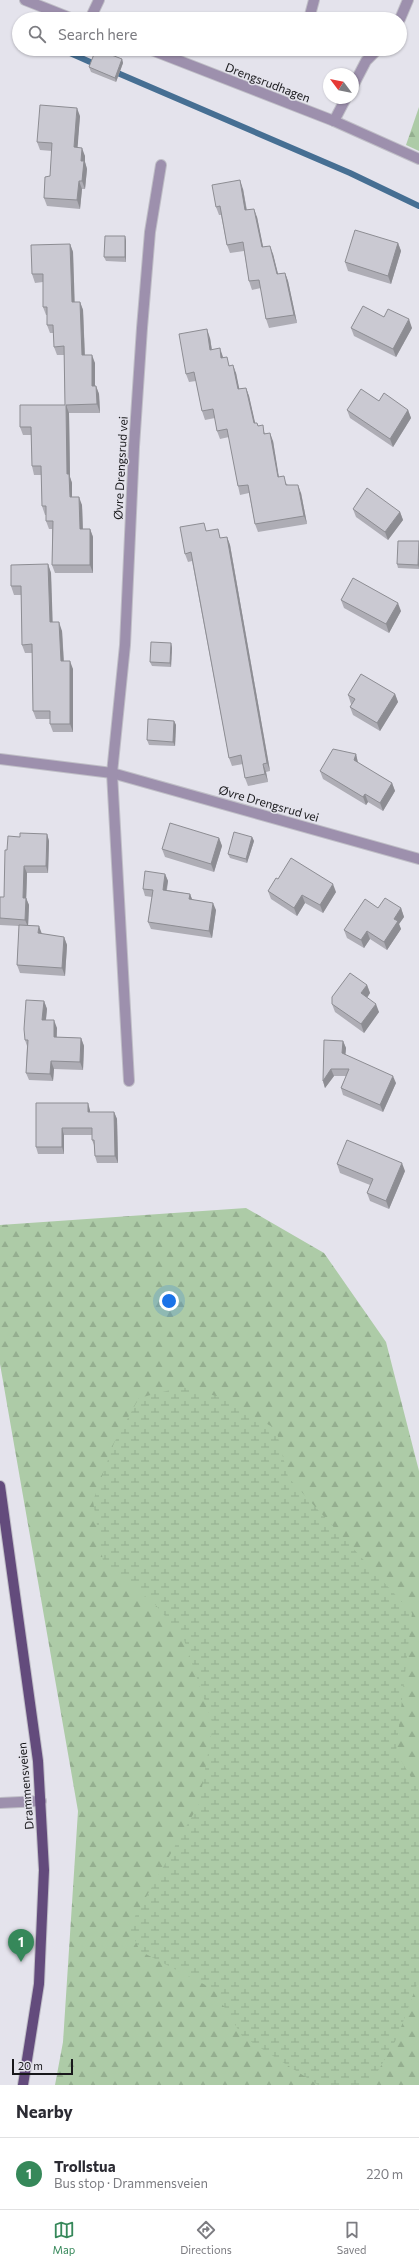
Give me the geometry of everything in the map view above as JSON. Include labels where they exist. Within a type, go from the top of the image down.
[{"type":"main road","name":"Drammensveien","points":[[0,1486],[38,1760],[44,1870],[43,1933],[39,1984],[23,2085]]},
{"type":"street","points":[[25,0],[55,12]]},
{"type":"street","points":[[93,12],[99,0]]},
{"type":"street","points":[[311,12],[314,0]]},
{"type":"street","points":[[403,12],[408,0]]},
{"type":"street","name":"Drengsrudhagen","points":[[167,56],[334,121],[419,159]]},
{"type":"street","points":[[359,74],[366,61],[371,56]]},
{"type":"street","points":[[334,121],[343,104]]},
{"type":"street","name":"Øvre Drengsrud vei","points":[[129,1080],[112,773],[125,645],[134,447],[142,328],[150,232],[161,165]]},
{"type":"street","name":"Øvre Drengsrud vei","points":[[0,760],[112,773],[419,859]]},
{"type":"street","points":[[0,1803],[41,1801]]},
{"type":"green space","points":[[419,107],[419,151],[406,145]]},
{"type":"green space","points":[[246,1208],[324,1253],[386,1342],[419,1471],[419,2085],[55,2085],[63,2042],[78,1811],[0,1364],[0,1225]]},
{"type":"green space","points":[[182,1387],[220,1397],[276,1429],[288,1477],[412,1613],[396,1752],[418,1789],[419,1795],[419,1979],[397,2038],[370,2085],[318,2085],[242,2036],[213,1989],[140,1951],[129,1927],[199,1804],[213,1725],[183,1637],[153,1602],[104,1567],[93,1501],[114,1443],[139,1398]]},
{"type":"building","points":[[93,56],[114,56],[122,59],[115,78],[89,67]]},
{"type":"building","points":[[40,105],[77,108],[74,147],[82,148],[81,161],[84,161],[82,181],[79,181],[77,200],[44,198],[45,177],[50,176],[52,143],[37,142]]},
{"type":"building","points":[[240,180],[245,210],[254,209],[262,247],[270,246],[277,274],[285,273],[294,315],[266,319],[259,280],[249,281],[243,242],[227,245],[220,206],[216,207],[212,185]]},
{"type":"building","points":[[355,230],[398,243],[388,276],[345,262]]},
{"type":"building","points":[[105,236],[125,236],[125,257],[104,257]]},
{"type":"building","points":[[70,244],[72,302],[80,302],[82,355],[92,355],[92,386],[96,386],[97,404],[66,405],[67,474],[69,474],[70,497],[79,497],[80,529],[90,529],[90,565],[52,565],[53,521],[46,521],[46,506],[42,506],[41,466],[32,466],[31,427],[20,427],[20,405],[65,405],[64,346],[54,347],[53,325],[47,325],[47,307],[43,307],[43,274],[32,274],[31,245]]},
{"type":"building","points":[[363,306],[384,317],[388,309],[409,319],[393,349],[351,328]]},
{"type":"building","points":[[207,329],[210,350],[220,348],[221,358],[227,357],[229,366],[233,365],[238,389],[246,388],[254,423],[257,423],[258,426],[263,425],[264,434],[270,433],[278,477],[284,476],[286,485],[298,485],[304,516],[255,524],[248,485],[238,486],[227,429],[217,431],[213,409],[202,411],[194,372],[186,374],[179,334]]},
{"type":"building","points":[[361,389],[379,401],[384,393],[408,410],[390,439],[347,410]]},
{"type":"building","points":[[367,488],[400,512],[385,532],[353,509]]},
{"type":"building","points":[[204,523],[206,531],[218,529],[220,538],[227,537],[267,763],[263,764],[265,774],[245,778],[241,755],[229,758],[191,552],[185,554],[180,527]]},
{"type":"building","points":[[398,541],[419,541],[418,565],[397,564]]},
{"type":"building","points":[[48,564],[50,622],[59,622],[61,661],[70,661],[70,724],[50,724],[50,711],[33,711],[32,644],[22,645],[21,586],[11,586],[11,565]]},
{"type":"building","points":[[353,578],[398,603],[386,624],[341,600]]},
{"type":"building","points":[[151,642],[171,643],[170,663],[150,662]]},
{"type":"building","points":[[361,674],[395,694],[377,723],[350,707],[355,699],[348,695]]},
{"type":"building","points":[[148,719],[174,721],[173,742],[147,740]]},
{"type":"building","points":[[333,749],[356,754],[354,760],[392,783],[380,803],[365,794],[363,797],[320,771]]},
{"type":"building","points":[[170,823],[219,838],[211,864],[162,849]]},
{"type":"building","points":[[234,832],[252,837],[246,859],[228,854]]},
{"type":"building","points":[[20,833],[47,834],[46,866],[24,866],[23,898],[26,898],[25,920],[0,918],[0,897],[4,897],[5,850],[7,850],[8,836],[20,837]]},
{"type":"building","points":[[291,858],[333,884],[320,905],[302,895],[294,908],[268,891],[276,878],[278,879]]},
{"type":"building","points":[[145,871],[165,874],[163,890],[190,894],[189,899],[213,903],[209,931],[148,922],[153,890],[143,889]]},
{"type":"building","points":[[385,898],[401,908],[394,919],[398,921],[384,942],[367,931],[361,940],[344,930],[365,899],[378,908]]},
{"type":"building","points":[[19,925],[39,926],[38,933],[64,937],[62,968],[17,965]]},
{"type":"building","points":[[350,973],[367,985],[361,993],[376,1004],[361,1024],[332,1004],[332,997]]},
{"type":"building","points":[[26,1000],[44,1001],[42,1020],[54,1020],[54,1037],[81,1038],[80,1062],[51,1061],[50,1074],[26,1073],[28,1040],[25,1040],[24,1029]]},
{"type":"building","points":[[324,1040],[343,1041],[342,1053],[393,1076],[380,1105],[341,1088],[349,1069],[331,1069],[323,1081]]},
{"type":"building","points":[[36,1103],[88,1103],[88,1112],[114,1112],[115,1156],[95,1156],[94,1140],[92,1140],[92,1128],[62,1128],[62,1147],[36,1147]]},
{"type":"building","points":[[347,1140],[402,1163],[386,1201],[367,1193],[373,1179],[337,1164]]},
{"type":"waterway","points":[[77,56],[97,65]]},
{"type":"waterway","points":[[113,71],[350,173],[419,206]]},
{"type":"place","name":"Trollstua","points":[[21,1962]]}]
